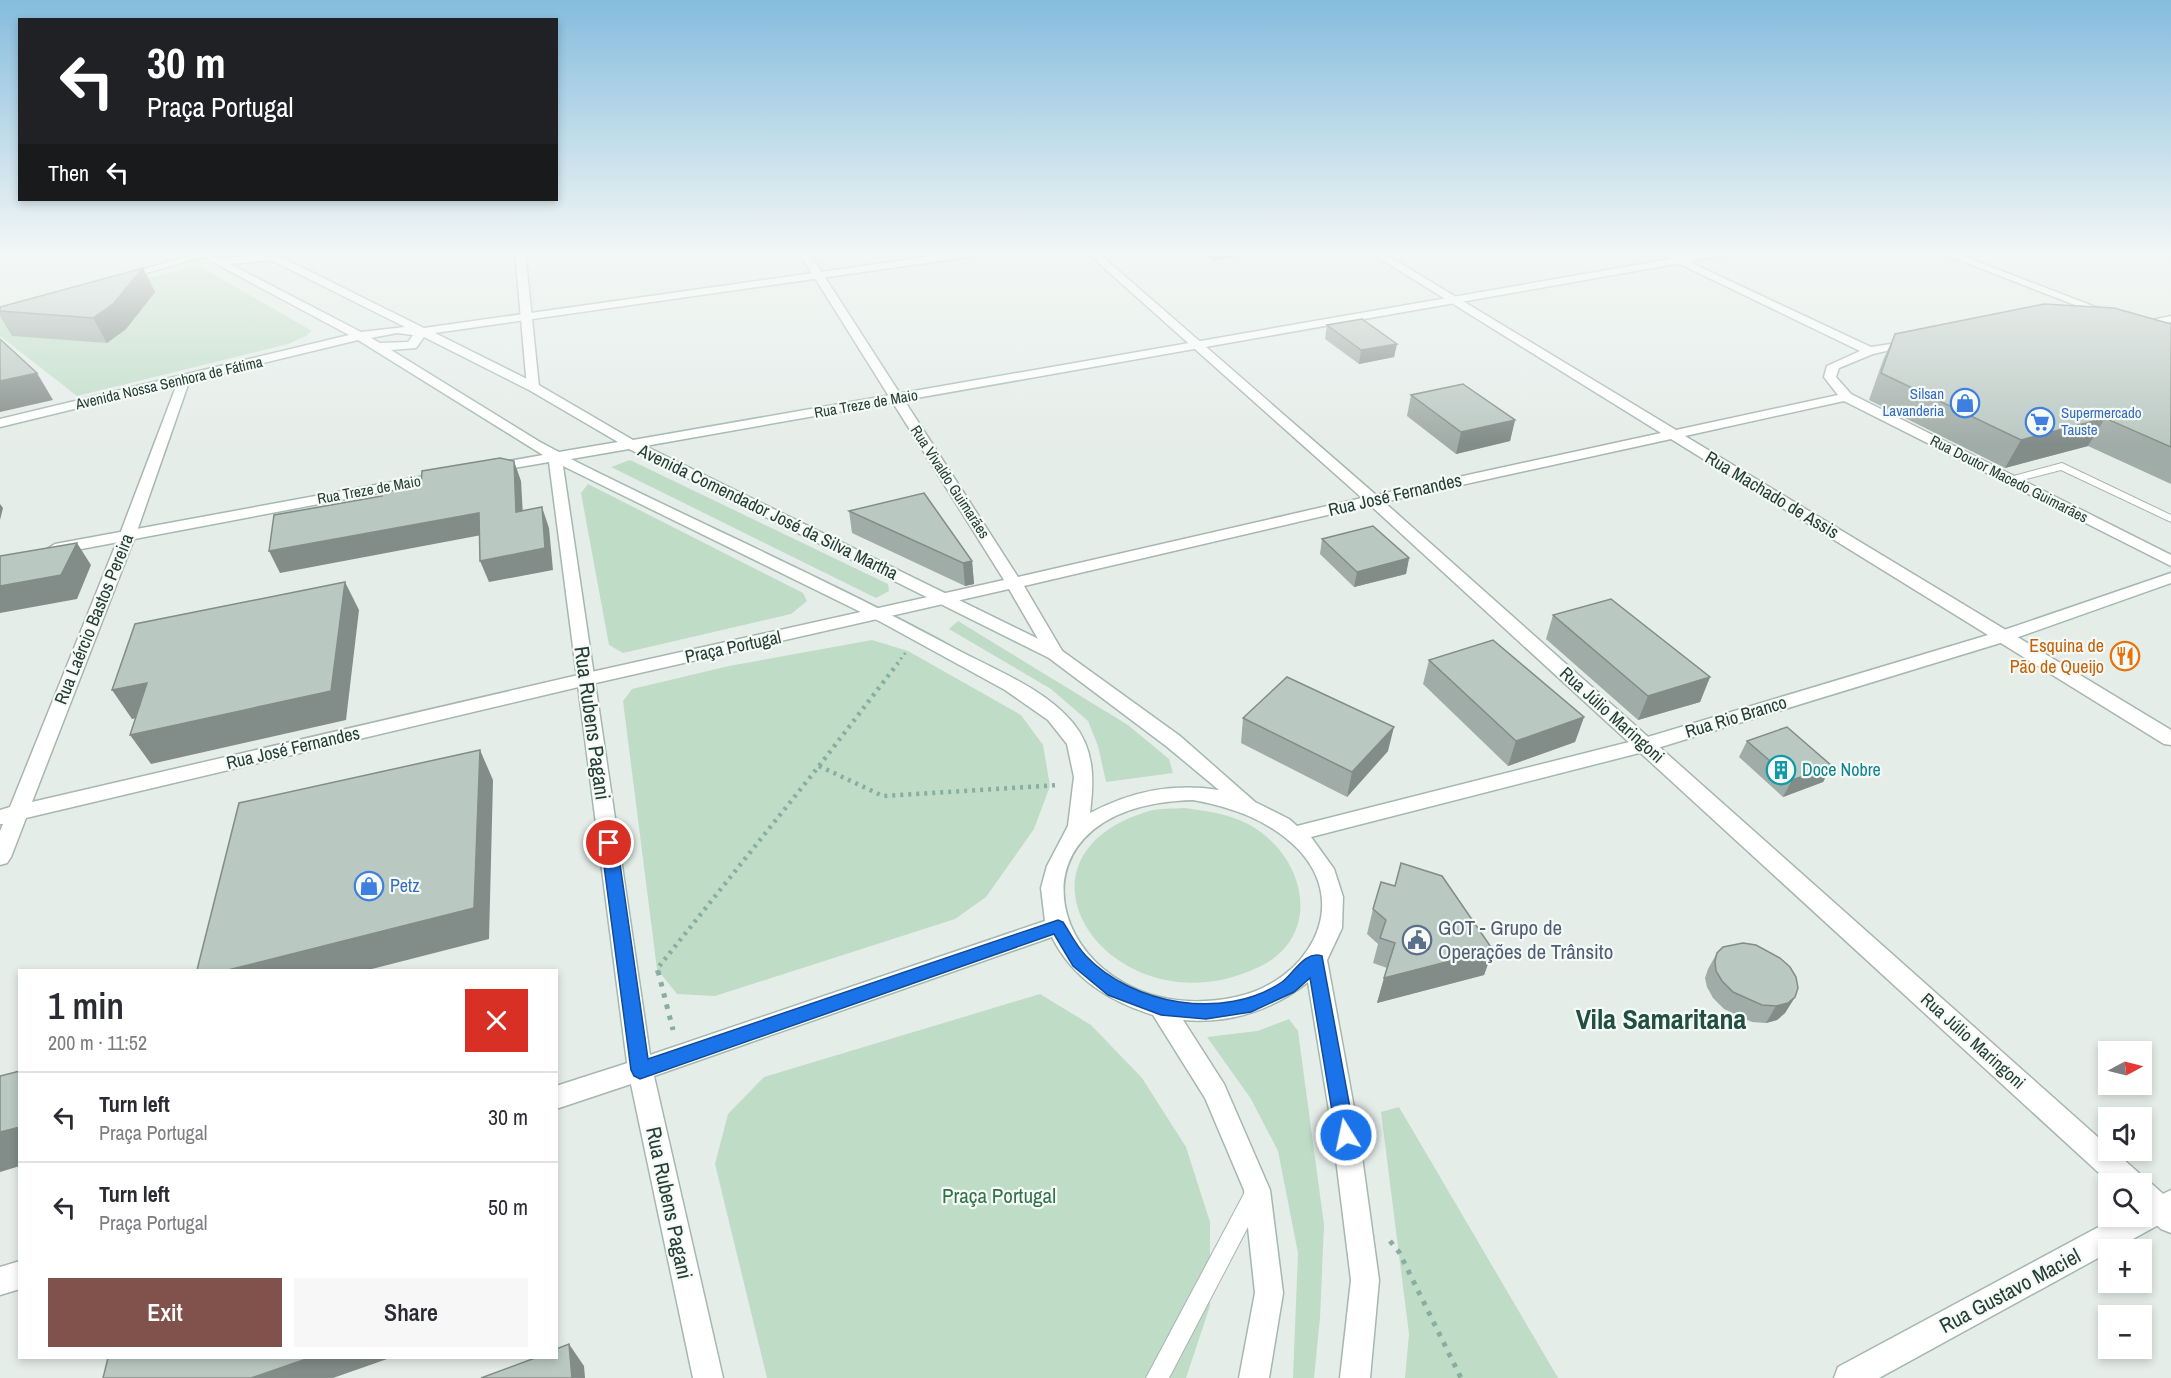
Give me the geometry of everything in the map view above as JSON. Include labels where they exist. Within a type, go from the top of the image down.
[{"type":"street","name":"Avenida Comendador José da Silva Martha","points":[[332,315],[360,336],[555,456],[880,614],[1026,695],[1059,719],[1081,748],[1084,784],[1077,830]]},
{"type":"street","name":"Avenida Comendador José da Silva Martha","points":[[392,315],[533,387],[630,444],[1055,654],[1173,741],[1251,807]]},
{"type":"street","points":[[339,343],[360,336],[397,330],[422,332],[532,315]]},
{"type":"street","name":"Rua Vivaldo Guimarães","points":[[844,315],[1014,583],[1055,654]]},
{"type":"street","name":"Rua Júlio Maringoni","points":[[1163,315],[1372,500],[2120,1173]]},
{"type":"street","name":"Rua Treze de Maio","points":[[46,551],[555,456],[896,399],[1360,315]]},
{"type":"street","name":"Rua Machado de Assis","points":[[1479,315],[2171,739]]},
{"type":"street","points":[[1794,315],[1870,351]]},
{"type":"street","points":[[2107,315],[2160,334]]},
{"type":"street","points":[[527,316],[533,387]]},
{"type":"street","points":[[2092,323],[2171,319]]},
{"type":"street","points":[[339,343],[378,347],[412,345],[422,332]]},
{"type":"street","points":[[1846,397],[1830,377],[1833,366],[1870,351],[1929,339]]},
{"type":"street","name":"Avenida Nossa Senhora de Fátima","points":[[0,423],[339,343]]},
{"type":"street","name":"Rua Laércio Bastos Pereira","points":[[0,857],[9,815],[128,534],[184,380]]},
{"type":"street","name":"Rua José Fernandes","points":[[944,599],[1372,500],[1846,397]]},
{"type":"street","name":"Rua Doutor Macedo Guimarães","points":[[1846,397],[2171,561]]},
{"type":"street","name":"Rua Rubens Pagani","points":[[555,456],[640,1070],[708,1378]]},
{"type":"street","name":"Rua Rio Branco","points":[[1295,834],[1644,745],[2004,636],[2171,578]]},
{"type":"street","name":"Praça Portugal","points":[[586,679],[944,599]]},
{"type":"street","name":"Rua José Fernandes","points":[[9,815],[586,679]]},
{"type":"street","points":[[1167,793],[1210,795],[1251,807],[1275,818],[1295,834],[1319,862],[1331,894],[1330,929],[1316,961],[1288,987],[1251,1005],[1206,1012],[1161,1007],[1115,989],[1079,961],[1058,926],[1051,898],[1054,872],[1077,830],[1126,802],[1167,793]]},
{"type":"street","points":[[558,1097],[1058,926]]},
{"type":"street","points":[[1316,961],[1346,1135],[1365,1280],[1355,1378]]},
{"type":"street","points":[[1161,1007],[1215,1092],[1257,1190],[1269,1293],[1254,1378]]},
{"type":"street","name":"Rua Gustavo Maciel","points":[[1849,1378],[2161,1206]]},
{"type":"street","points":[[0,1281],[18,1276]]},
{"type":"lane","points":[[2010,480],[2062,466],[2171,519]]},
{"type":"lane","points":[[1157,1378],[1257,1190]]},
{"type":"path","points":[[677,1058],[671,1017],[657,969],[908,651],[923,638]]},
{"type":"path","points":[[819,766],[883,796],[1084,784]]},
{"type":"path","points":[[1384,1234],[1399,1252],[1461,1378]]},
{"type":"green space","points":[[10,315],[285,315],[312,331],[288,344],[77,396],[0,336],[0,318]]},
{"type":"green space","points":[[630,460],[888,584],[889,591],[876,598],[611,467]]},
{"type":"green space","points":[[588,484],[803,593],[807,601],[791,614],[623,653],[609,645],[581,493]]},
{"type":"green space","points":[[958,621],[1128,725],[1169,759],[1173,773],[1106,782],[1098,746],[1088,721],[1051,689],[949,629]]},
{"type":"green space","points":[[872,640],[908,651],[1021,715],[1043,745],[1050,786],[1034,829],[986,897],[955,919],[715,996],[677,994],[657,969],[623,701],[632,689],[729,666]]},
{"type":"green space","points":[[1185,808],[1234,818],[1250,825],[1269,839],[1284,856],[1295,876],[1300,896],[1299,917],[1293,936],[1280,953],[1259,967],[1207,982],[1159,978],[1119,961],[1090,933],[1076,900],[1079,865],[1102,834],[1149,811]]},
{"type":"green space","name":"Praça Portugal","points":[[1040,994],[1091,1025],[1142,1078],[1186,1147],[1210,1222],[1210,1306],[1186,1378],[767,1378],[715,1164],[728,1114],[764,1077]]},
{"type":"green space","points":[[1289,1019],[1298,1031],[1324,1225],[1320,1318],[1314,1378],[1293,1378],[1298,1253],[1278,1151],[1251,1099],[1207,1037],[1257,1031]]},
{"type":"green space","points":[[1399,1107],[1558,1378],[1405,1378],[1409,1334],[1381,1112]]},
{"type":"building","points":[[57,315],[97,315],[93,318]]},
{"type":"building","name":"Supermercado Tauste","points":[[1988,315],[2140,315],[2171,324],[2171,447],[2105,418],[2021,440],[1881,373],[1895,334]]},
{"type":"building","points":[[1362,319],[1397,344],[1361,350],[1327,325]]},
{"type":"building","points":[[0,339],[37,373],[0,381]]},
{"type":"building","points":[[1463,384],[1515,420],[1461,432],[1411,395]]},
{"type":"building","points":[[500,458],[514,461],[516,512],[542,507],[545,548],[480,561],[479,513],[269,551],[274,515],[382,496],[380,493],[421,485],[422,471]]},
{"type":"building","points":[[924,493],[972,561],[963,563],[849,511]]},
{"type":"building","points":[[1373,526],[1409,558],[1357,572],[1322,539]]},
{"type":"building","points":[[77,543],[61,575],[0,586],[0,556]]},
{"type":"building","points":[[345,582],[331,691],[130,735],[147,683],[112,690],[135,624]]},
{"type":"building","points":[[1611,599],[1710,677],[1648,696],[1553,615]]},
{"type":"building","points":[[1493,640],[1584,717],[1516,741],[1429,660]]},
{"type":"building","points":[[1287,677],[1394,727],[1352,772],[1243,718]]},
{"type":"building","points":[[1787,727],[1832,766],[1792,780],[1747,741]]},
{"type":"building","name":"Petz","points":[[480,750],[474,908],[232,969],[197,969],[239,803]]},
{"type":"building","name":"GOT - Grupo de Operações de Trânsito","points":[[1401,863],[1442,876],[1493,950],[1384,978],[1395,943],[1380,938],[1386,920],[1373,909],[1381,882],[1395,886]]},
{"type":"building","points":[[1743,943],[1756,945],[1780,958],[1790,967],[1796,977],[1798,988],[1795,997],[1788,1003],[1776,1006],[1762,1005],[1733,992],[1722,981],[1716,971],[1717,953],[1723,947]]},
{"type":"building","points":[[18,1072],[18,1128],[0,1132],[0,1076]]},
{"type":"building","points":[[569,1344],[572,1378],[481,1378],[532,1359],[558,1359],[558,1348]]},
{"type":"building","points":[[108,1359],[306,1359],[251,1378],[103,1378]]},
{"type":"place","name":"Silsan Lavanderia","points":[[1965,403]]},
{"type":"place","name":"Supermercado Tauste","points":[[2040,422]]},
{"type":"place","name":"Esquina de Pão de Queijo","points":[[2125,656]]},
{"type":"place","name":"Doce Nobre","points":[[1781,770]]},
{"type":"place","name":"Petz","points":[[369,886]]},
{"type":"place","name":"GOT - Grupo de Operações de Trânsito","points":[[1417,940]]},
{"type":"district","name":"Vila Samaritana","points":[[1661,1019]]},
{"type":"route","points":[[609,843],[640,1070],[1058,926],[1079,961],[1115,989],[1161,1007],[1206,1012],[1251,1005],[1288,987],[1316,961],[1346,1135]]}]
